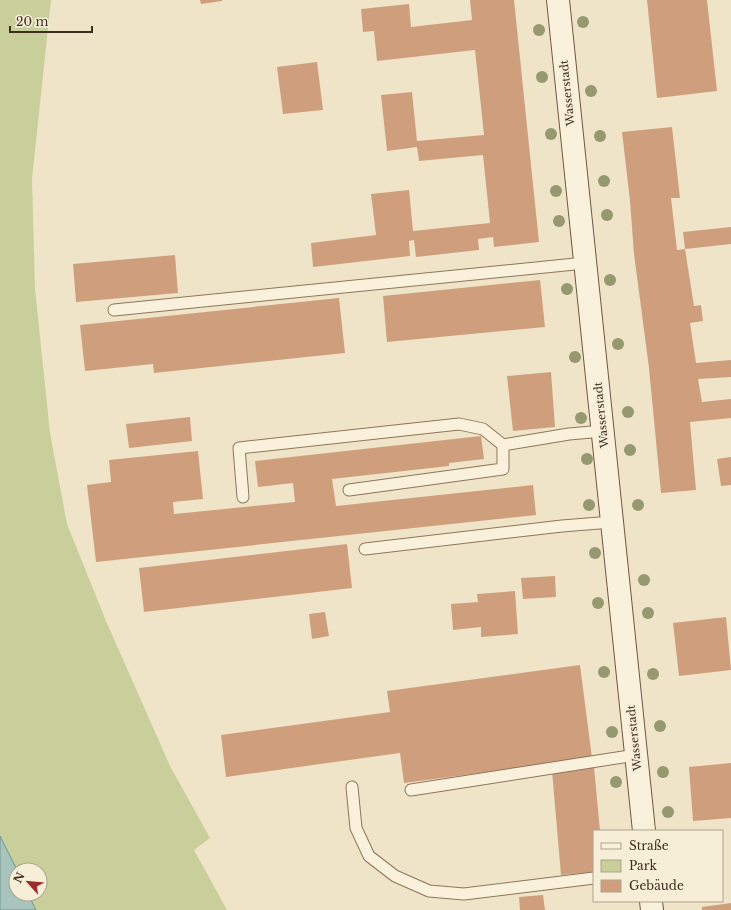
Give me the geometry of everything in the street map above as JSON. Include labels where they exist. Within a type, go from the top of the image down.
[{"type":"main road","name":"Wasserstadt","points":[[558,0],[584,263],[603,431],[644,830]]},
{"type":"lane","points":[[114,310],[584,263]]},
{"type":"lane","points":[[243,496],[239,448],[459,424],[483,430],[503,445],[569,434],[603,431]]},
{"type":"lane","points":[[349,490],[503,469],[503,445]]},
{"type":"lane","points":[[365,549],[562,526],[612,522]]},
{"type":"lane","points":[[411,790],[636,755]]},
{"type":"lane","points":[[352,787],[356,828],[369,856],[396,876],[429,891],[464,894],[593,878]]},
{"type":"green space","points":[[0,0],[51,0],[32,179],[35,289],[50,433],[67,524],[106,621],[170,766],[210,838],[194,850],[227,910],[36,910],[32,902],[48,902],[48,862],[13,862],[0,836]]},
{"type":"water","points":[[0,836],[13,862],[8,862],[8,902],[32,902],[36,910],[0,910]]},
{"type":"building","points":[[200,0],[222,0],[222,1],[201,4]]},
{"type":"building","points":[[470,0],[514,0],[539,242],[494,247],[493,237],[478,239],[479,250],[416,257],[414,240],[409,241],[410,256],[313,267],[311,243],[376,235],[371,194],[409,190],[413,231],[490,223],[483,155],[419,161],[417,147],[387,151],[381,95],[412,92],[417,141],[484,135],[475,50],[377,61],[374,31],[363,32],[361,9],[409,4],[411,27],[472,20]]},
{"type":"building","points":[[647,0],[707,0],[717,91],[657,98]]},
{"type":"building","points":[[317,62],[323,110],[283,114],[277,67]]},
{"type":"building","points":[[672,127],[680,198],[671,198],[677,250],[685,249],[694,306],[701,305],[703,321],[690,323],[696,363],[731,360],[731,377],[698,379],[702,402],[731,399],[731,418],[690,422],[696,490],[661,493],[649,368],[634,254],[630,201],[622,132]]},
{"type":"building","points":[[731,227],[731,244],[685,249],[683,232]]},
{"type":"building","points":[[175,255],[178,293],[76,302],[73,264]]},
{"type":"building","points":[[540,280],[545,327],[387,342],[383,296]]},
{"type":"building","points":[[339,298],[345,353],[154,373],[153,364],[85,371],[80,325]]},
{"type":"building","points":[[551,372],[555,427],[513,431],[507,376]]},
{"type":"building","points":[[190,417],[192,441],[129,448],[126,424]]},
{"type":"building","points":[[481,436],[484,459],[449,463],[449,466],[332,479],[336,506],[533,485],[536,515],[96,562],[87,485],[111,482],[109,460],[198,451],[203,499],[173,502],[174,514],[295,502],[293,483],[258,487],[255,461]]},
{"type":"building","points":[[731,457],[731,485],[721,486],[717,459]]},
{"type":"building","points":[[347,544],[352,588],[144,612],[139,568]]},
{"type":"building","points":[[555,576],[556,597],[523,599],[521,578]]},
{"type":"building","points":[[515,591],[518,634],[481,637],[481,627],[453,630],[451,604],[478,602],[477,594]]},
{"type":"building","points":[[325,612],[329,636],[312,639],[309,614]]},
{"type":"building","points":[[726,617],[731,670],[679,676],[673,623]]},
{"type":"building","points":[[580,665],[592,758],[404,783],[400,753],[226,777],[221,735],[390,712],[387,691]]},
{"type":"building","points":[[731,763],[731,818],[693,821],[689,767]]},
{"type":"building","points":[[594,767],[600,830],[593,830],[593,872],[561,875],[552,771]]},
{"type":"building","points":[[543,895],[545,910],[520,910],[519,897]]},
{"type":"building","points":[[731,903],[731,910],[702,910],[702,907]]}]
